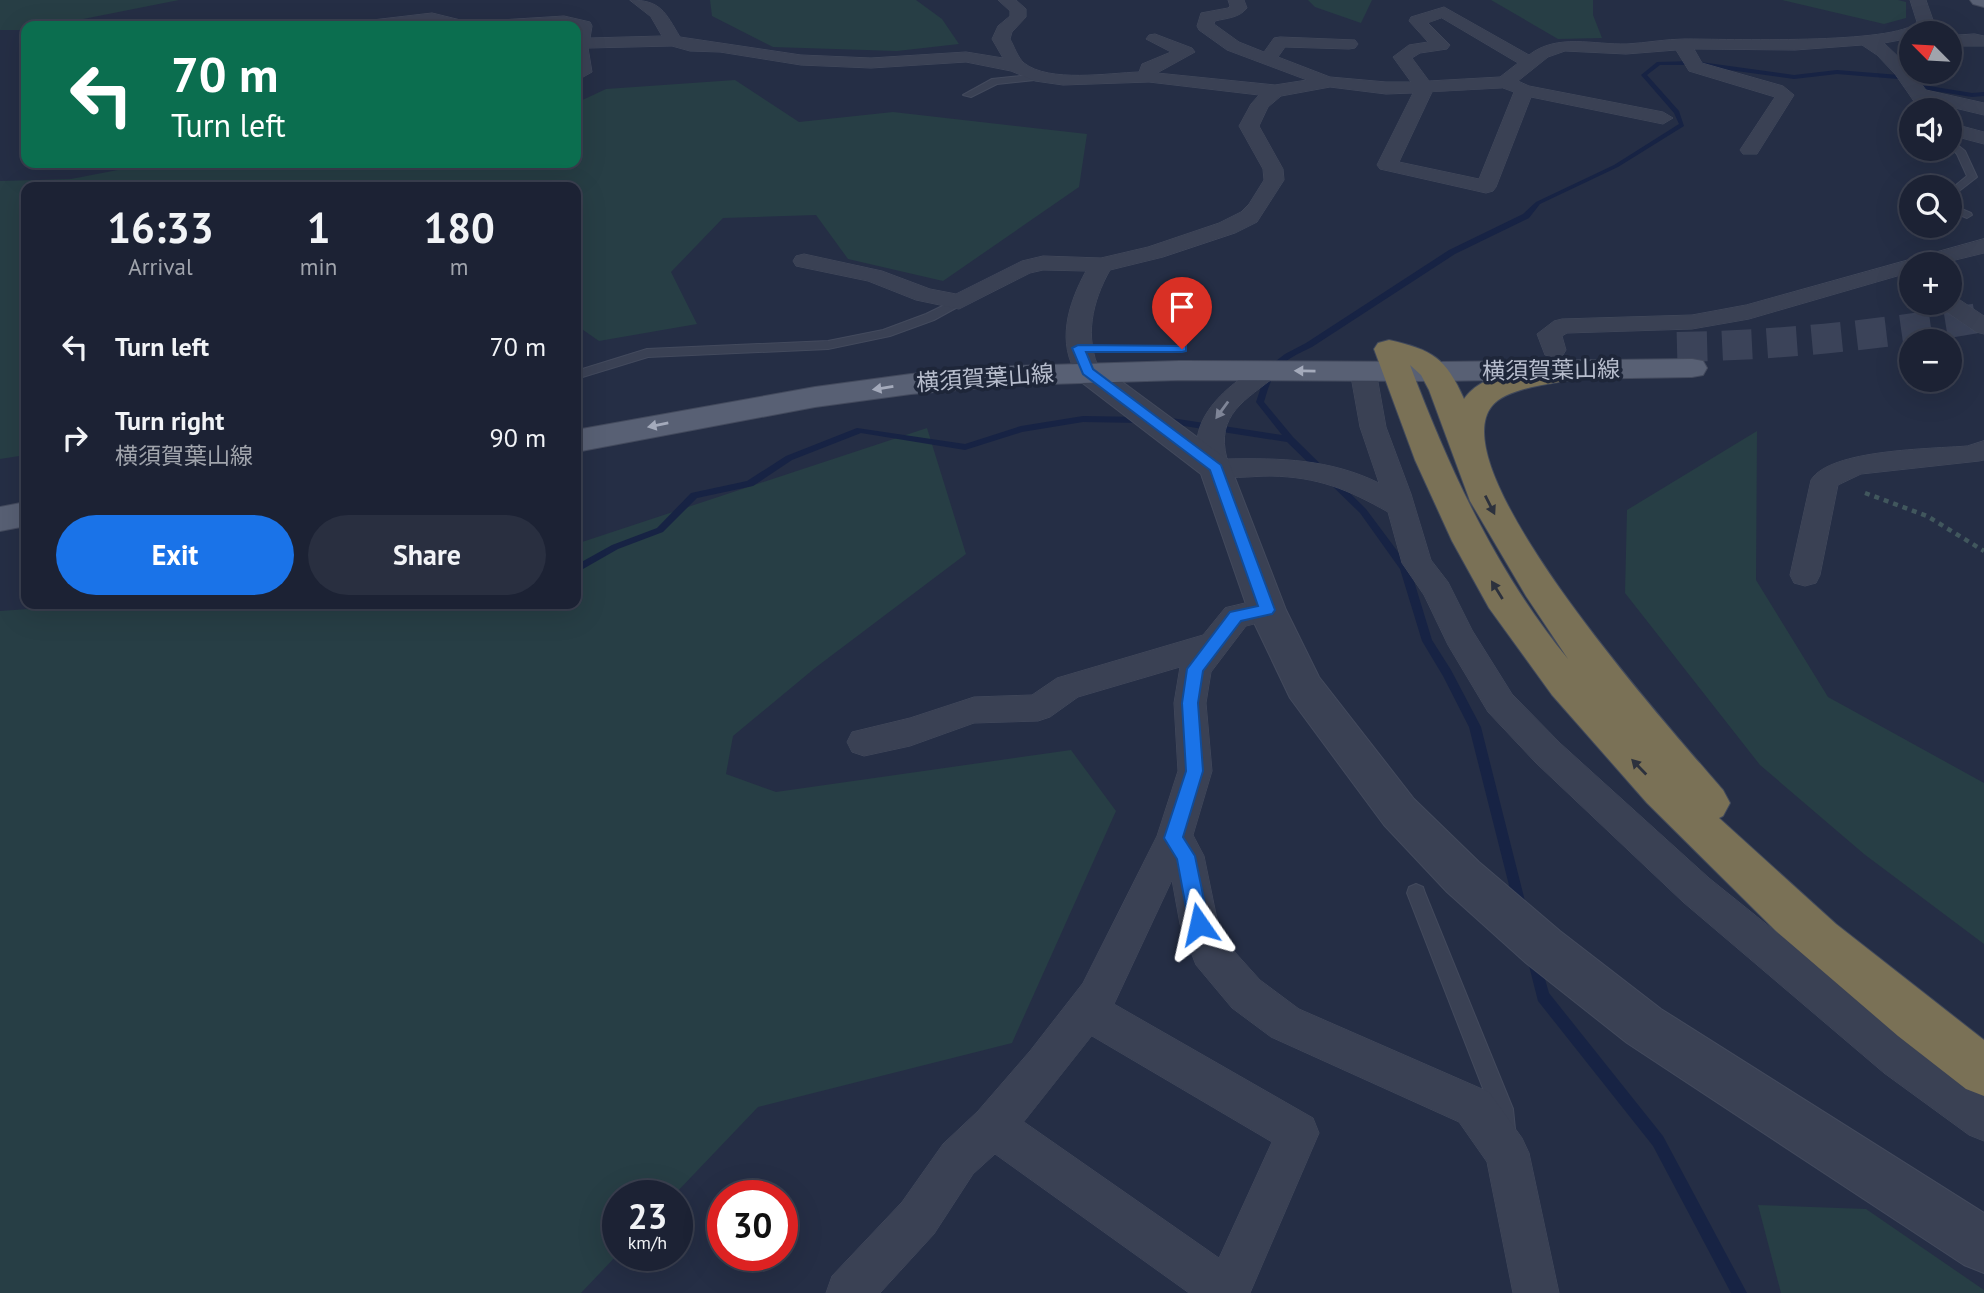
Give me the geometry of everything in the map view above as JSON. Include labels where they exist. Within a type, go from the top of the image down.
[{"type":"highway","points":[[1565,360],[1497,386],[1480,398],[1469,417],[1466,434],[1470,454],[1487,501],[1538,586],[1594,665],[1683,775],[1779,870],[1910,984],[1984,1038]]},
{"type":"highway","points":[[1396,366],[1470,454]]},
{"type":"highway","points":[[1396,366],[1449,501],[1484,567],[1538,650],[1580,704],[1704,834],[1765,892],[1874,986],[1984,1071]]},
{"type":"main road","name":"横須賀葉山線","points":[[581,440],[744,408],[1083,360],[1268,370],[1685,358]]},
{"type":"main road","name":"横須賀葉山線","points":[[581,417],[903,362],[1083,360],[1396,366],[1565,360]]},
{"type":"main road","points":[[0,519],[21,515]]},
{"type":"main road","points":[[0,543],[21,539]]},
{"type":"street","points":[[638,0],[658,14],[673,41]]},
{"type":"street","points":[[1006,0],[1018,9],[1018,17],[1004,30],[1001,39],[1016,66]]},
{"type":"street","points":[[1236,0],[1239,8],[1233,12],[1207,17],[1205,26],[1233,46],[1330,82]]},
{"type":"street","points":[[1870,42],[1919,30],[1926,23],[1918,0]]},
{"type":"street","points":[[1425,88],[1402,57],[1415,49],[1441,45],[1417,21],[1444,12],[1531,63]]},
{"type":"street","points":[[414,21],[432,18],[446,21]]},
{"type":"street","points":[[581,25],[584,26],[582,43],[673,41],[690,46],[720,47],[802,60],[871,63],[966,57],[1016,66],[1041,77],[1063,80],[1149,77],[1275,91],[1330,82],[1425,88],[1504,82],[1524,90],[1663,118]]},
{"type":"street","points":[[1962,40],[1975,38],[1984,41]]},
{"type":"street","points":[[1149,77],[1148,68],[1186,52],[1154,39]]},
{"type":"street","points":[[1268,59],[1280,42],[1349,44]]},
{"type":"street","points":[[1870,42],[1921,98]]},
{"type":"street","points":[[1504,82],[1552,48],[1564,46],[1626,49],[1682,44],[1899,42]]},
{"type":"street","points":[[1682,44],[1695,68],[1785,95],[1750,150]]},
{"type":"street","points":[[1425,88],[1387,165],[1486,187],[1524,90]]},
{"type":"street","points":[[804,261],[874,276],[924,295],[959,302],[1022,268],[1043,263],[1101,265],[1218,232],[1249,217],[1274,180],[1267,155],[1249,126],[1260,104],[1275,91]]},
{"type":"street","points":[[1962,106],[1984,109]]},
{"type":"street","points":[[1962,132],[1984,138]]},
{"type":"street","points":[[1962,253],[1984,246]]},
{"type":"street","points":[[1101,265],[1089,284],[1082,308],[1083,360],[1216,468],[1290,469],[1328,473],[1358,483],[1400,506]]},
{"type":"street","points":[[1565,360],[1549,334],[1562,326],[1692,322],[1749,312],[1899,271]]},
{"type":"street","points":[[1962,312],[1984,327]]},
{"type":"street","points":[[1396,366],[1373,427],[1417,563],[1437,590],[1459,636],[1500,703],[1548,753],[1696,890],[1899,1058],[1984,1120]]},
{"type":"street","points":[[1268,370],[1227,402],[1216,416],[1209,436],[1216,468],[1267,610],[1304,687],[1399,812],[1464,877],[1543,947],[1644,1026],[1984,1245]]},
{"type":"street","points":[[1805,575],[1825,480],[1856,465],[1969,455],[1984,450]]},
{"type":"street","points":[[849,1293],[918,1218],[958,1158],[993,1126],[1045,1066],[1097,997],[1174,838],[1195,771],[1190,703],[1195,669],[1236,616],[1267,610]]},
{"type":"street","points":[[864,742],[911,732],[974,710],[1038,708],[1068,687],[1216,644]]},
{"type":"street","points":[[1174,838],[1186,856],[1199,924],[1210,952],[1246,994],[1285,1023],[1474,1107],[1507,1153],[1536,1293]]},
{"type":"street","points":[[993,1126],[1227,1292],[1298,1133],[1087,1011]]},
{"type":"lane","points":[[968,94],[996,82],[1041,77]]},
{"type":"lane","points":[[1962,155],[1972,177],[1962,185]]},
{"type":"lane","points":[[1962,212],[1968,215]]},
{"type":"lane","points":[[581,373],[647,353],[828,345],[886,333],[930,317],[959,302]]},
{"type":"lane","points":[[1416,893],[1502,1109],[1507,1153]]},
{"type":"path","points":[[1825,480],[1926,514],[1952,527],[1984,551]]},
{"type":"shaded area","points":[[0,0],[179,0],[73,21],[21,21],[21,30],[0,30]]},
{"type":"shaded area","points":[[710,0],[916,0],[942,19],[959,44],[897,51],[773,47],[712,16]]},
{"type":"shaded area","points":[[1308,0],[1372,0],[1361,23],[1315,7]]},
{"type":"shaded area","points":[[1491,0],[1593,0],[1593,15],[1602,38],[1558,39]]},
{"type":"shaded area","points":[[1782,0],[1898,0],[1906,2],[1906,18],[1884,24]]},
{"type":"shaded area","points":[[735,80],[799,122],[893,112],[1087,134],[1079,187],[943,281],[848,259],[816,215],[723,218],[671,272],[697,324],[599,341],[581,328],[581,182],[21,182],[21,456],[0,459],[0,181],[71,179],[128,168],[581,168],[581,101],[606,89]]},
{"type":"shaded area","points":[[927,428],[966,554],[815,668],[733,736],[726,774],[776,792],[1071,750],[1116,811],[1012,1043],[758,1107],[688,1180],[602,1180],[602,1271],[581,1293],[0,1293],[0,611],[581,609],[581,542]]},
{"type":"shaded area","points":[[1757,431],[1756,580],[1828,697],[1984,783],[1984,944],[1864,854],[1760,765],[1625,593],[1627,510]]},
{"type":"shaded area","points":[[1758,1205],[1866,1209],[1984,1290],[1984,1293],[1781,1293]]},
{"type":"waterway","points":[[1290,439],[1260,402],[1275,366],[1452,252],[1526,216],[1538,203],[1616,166],[1682,125],[1677,112],[1644,75],[1659,63],[1693,63],[1794,77],[1837,72],[1899,77],[1928,88],[1972,95],[1984,94]]},
{"type":"waterway","points":[[581,566],[615,547],[660,530],[694,495],[750,484],[789,458],[860,430],[965,447],[1021,429],[1083,419],[1142,420]]},
{"type":"waterway","points":[[1165,420],[1290,439]]},
{"type":"waterway","points":[[1290,439],[1363,511],[1405,568],[1427,641],[1475,727],[1520,905]]},
{"type":"waterway","points":[[1533,958],[1543,996],[1658,1141],[1739,1293]]},
{"type":"tunnel","points":[[1677,347],[1831,338],[1984,317]]},
{"type":"route","points":[[1182,349],[1078,348],[1087,371],[1216,468],[1267,610],[1236,616],[1195,669],[1190,703],[1195,771],[1174,838],[1186,856],[1199,924]]}]
